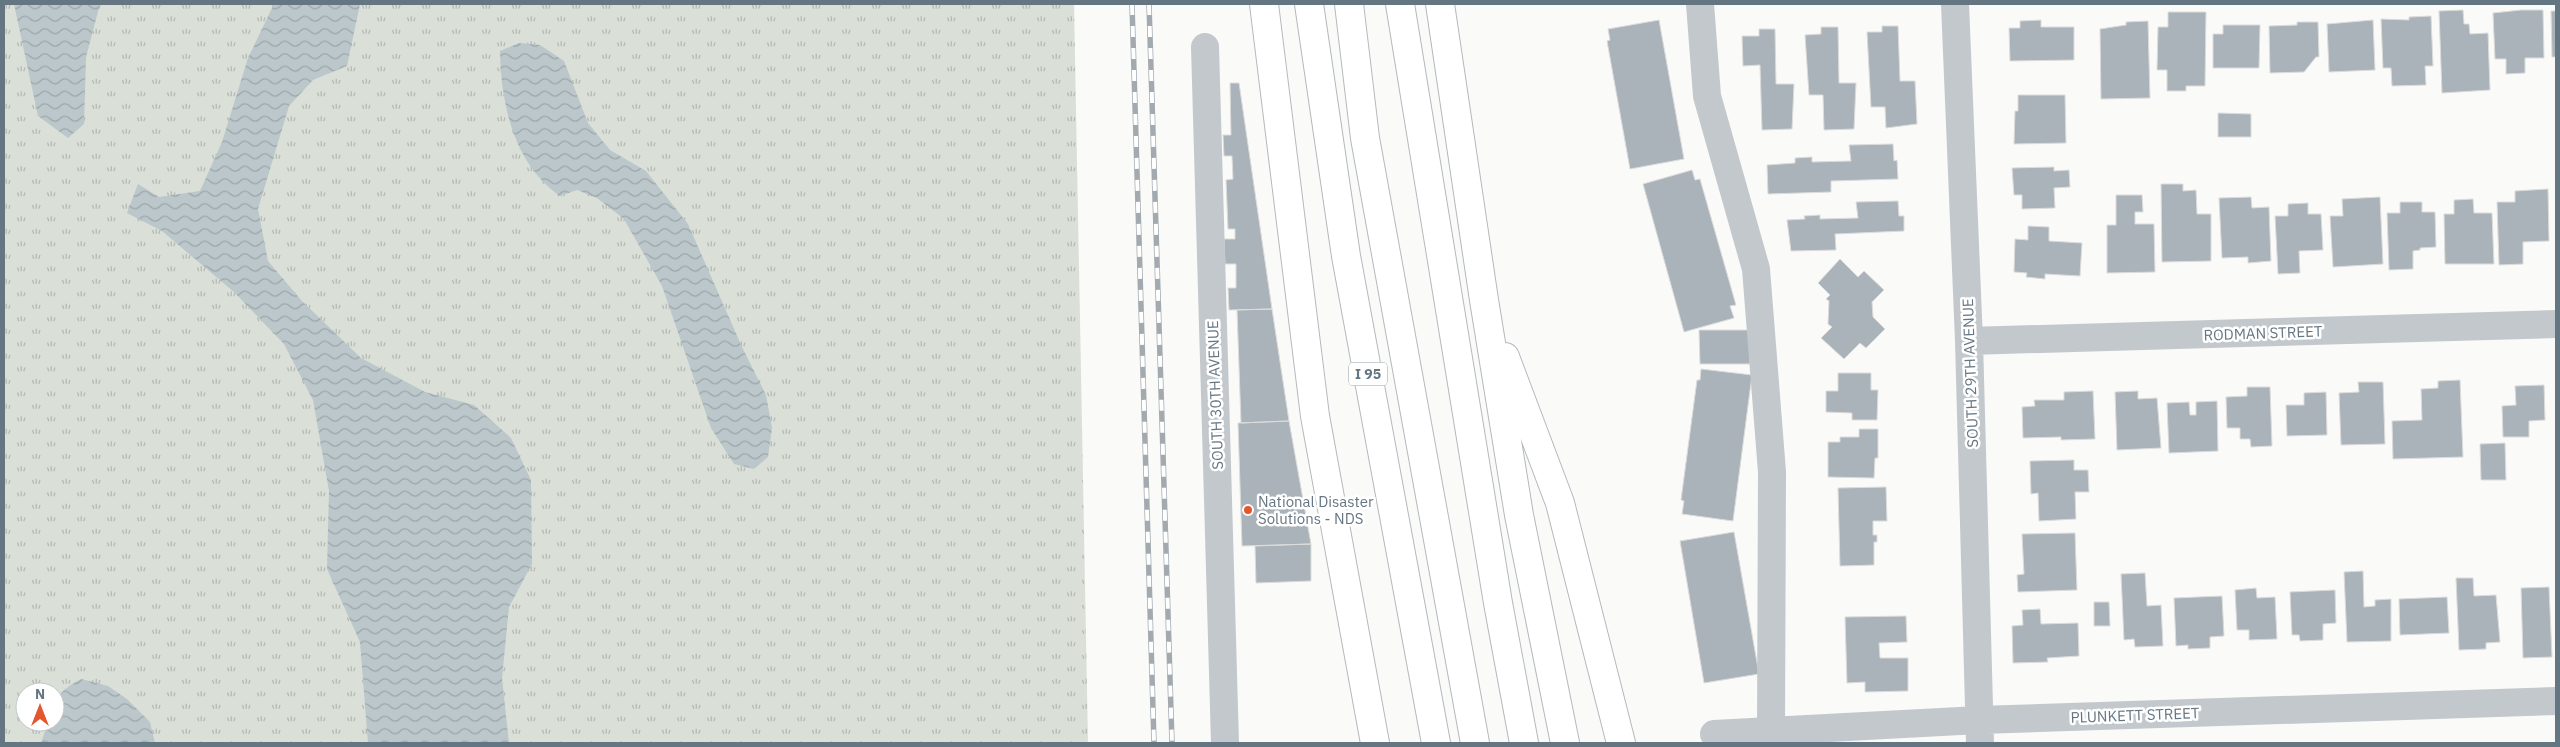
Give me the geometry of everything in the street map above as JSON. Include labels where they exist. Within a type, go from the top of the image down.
[{"type":"highway","points":[[1264,4],[1315,416],[1375,743]]},
{"type":"highway","name":"I 95","points":[[1309,4],[1346,256],[1436,743]]},
{"type":"highway","points":[[1349,4],[1365,138],[1475,743]]},
{"type":"highway","points":[[1400,4],[1498,603],[1524,743]]},
{"type":"highway","points":[[1440,4],[1484,300],[1519,515],[1565,743]]},
{"type":"highway","points":[[1484,300],[1560,503],[1621,743]]},
{"type":"street","points":[[1700,4],[1707,96],[1756,269],[1772,472],[1771,731]]},
{"type":"street","name":"SOUTH 29TH AVENUE","points":[[1955,4],[1970,342],[1980,732]]},
{"type":"street","name":"SOUTH 30TH AVENUE","points":[[1205,47],[1225,743]]},
{"type":"street","name":"RODMAN STREET","points":[[1970,342],[2556,324]]},
{"type":"street","name":"PLUNKETT STREET","points":[[1714,734],[1771,731],[1980,732],[2556,701]]},
{"type":"green space","points":[[4,4],[1074,4],[1088,743],[4,743]]},
{"type":"water","points":[[14,4],[100,4],[86,57],[84,124],[68,138],[38,116]]},
{"type":"water","points":[[274,4],[360,4],[347,66],[313,80],[289,106],[258,209],[268,261],[302,301],[361,358],[425,392],[474,405],[511,438],[531,480],[532,564],[509,607],[502,678],[509,743],[368,743],[360,642],[327,569],[329,491],[313,400],[284,344],[234,292],[162,231],[127,213],[138,184],[159,197],[200,191],[222,142],[248,58]]},
{"type":"water","points":[[519,43],[540,45],[564,61],[588,123],[610,150],[646,171],[688,224],[742,347],[766,395],[772,428],[768,457],[754,469],[734,464],[711,428],[662,286],[624,219],[597,198],[577,190],[560,196],[544,183],[531,167],[521,150],[507,112],[503,92],[500,51]]},
{"type":"water","points":[[81,679],[108,686],[127,699],[150,722],[155,743],[41,743],[45,732],[65,732],[65,689]]},
{"type":"building","points":[[2463,10],[2464,24],[2469,24],[2470,34],[2488,33],[2490,90],[2442,93],[2439,11]]},
{"type":"building","points":[[2543,10],[2544,58],[2525,58],[2525,73],[2506,74],[2506,59],[2495,59],[2493,13]]},
{"type":"building","points":[[2551,11],[2556,11],[2556,57],[2552,57]]},
{"type":"building","points":[[2168,12],[2206,12],[2205,86],[2186,86],[2186,91],[2167,91],[2167,70],[2157,70],[2158,27],[2168,27]]},
{"type":"building","points":[[2431,16],[2433,66],[2425,66],[2426,85],[2392,86],[2391,68],[2383,68],[2381,19],[2409,20],[2409,17]]},
{"type":"building","points":[[1659,20],[1684,159],[1630,169],[1607,41],[1610,40],[1608,29]]},
{"type":"building","points":[[2041,20],[2041,27],[2074,27],[2074,60],[2010,61],[2009,28],[2020,28],[2020,21]]},
{"type":"building","points":[[2373,20],[2375,70],[2329,72],[2327,24]]},
{"type":"building","points":[[2148,21],[2150,98],[2101,99],[2100,29],[2126,25],[2126,22]]},
{"type":"building","points":[[2297,22],[2318,22],[2319,57],[2316,57],[2304,72],[2270,73],[2269,26],[2297,25]]},
{"type":"building","points":[[2223,25],[2260,25],[2259,68],[2213,68],[2213,34],[2223,34]]},
{"type":"building","points":[[1882,26],[1898,26],[1900,81],[1915,81],[1917,124],[1886,128],[1885,107],[1871,107],[1867,32],[1882,32]]},
{"type":"building","points":[[1821,27],[1838,27],[1839,83],[1856,83],[1854,129],[1824,130],[1823,95],[1809,95],[1805,35],[1821,34]]},
{"type":"building","points":[[1759,29],[1775,29],[1776,84],[1794,84],[1792,129],[1762,130],[1760,65],[1743,66],[1742,36],[1759,36]]},
{"type":"building","points":[[1230,83],[1239,83],[1272,309],[1229,310],[1228,288],[1236,288],[1236,264],[1225,264],[1224,239],[1235,239],[1235,229],[1228,229],[1226,180],[1233,179],[1232,156],[1224,156],[1223,135],[1231,135]]},
{"type":"building","points":[[2018,95],[2065,95],[2066,143],[2014,144],[2015,111],[2018,111]]},
{"type":"building","points":[[2218,113],[2251,114],[2251,137],[2218,137]]},
{"type":"building","points":[[1893,144],[1894,161],[1897,160],[1898,179],[1831,181],[1831,192],[1768,194],[1767,165],[1795,163],[1795,158],[1812,157],[1812,162],[1851,161],[1849,145]]},
{"type":"building","points":[[2054,167],[2054,171],[2069,170],[2070,187],[2054,188],[2055,208],[2022,209],[2022,195],[2014,195],[2012,168]]},
{"type":"building","points":[[1692,170],[1695,180],[1700,179],[1736,305],[1730,306],[1734,318],[1684,332],[1643,184]]},
{"type":"building","points":[[2161,184],[2183,184],[2183,191],[2196,190],[2197,214],[2211,214],[2211,261],[2162,262]]},
{"type":"building","points":[[2548,189],[2549,241],[2523,242],[2523,264],[2499,265],[2497,202],[2515,202],[2515,191]]},
{"type":"building","points":[[2116,195],[2142,195],[2143,212],[2135,212],[2135,224],[2154,224],[2155,272],[2107,273],[2107,225],[2116,225]]},
{"type":"building","points":[[2251,197],[2252,208],[2269,207],[2271,261],[2248,263],[2248,257],[2222,258],[2219,198]]},
{"type":"building","points":[[2380,197],[2383,264],[2333,267],[2330,216],[2343,216],[2342,199]]},
{"type":"building","points":[[2473,199],[2474,213],[2492,213],[2494,264],[2445,264],[2444,214],[2454,214],[2454,200]]},
{"type":"building","points":[[1898,201],[1899,216],[1904,216],[1904,231],[1835,234],[1836,250],[1791,251],[1787,220],[1805,219],[1804,216],[1820,215],[1820,219],[1858,218],[1856,202]]},
{"type":"building","points":[[2400,202],[2422,202],[2422,212],[2435,212],[2436,247],[2420,248],[2420,250],[2413,251],[2413,269],[2389,270],[2387,213],[2400,213]]},
{"type":"building","points":[[2308,203],[2308,214],[2321,214],[2323,250],[2299,251],[2300,273],[2278,274],[2275,216],[2288,216],[2288,204]]},
{"type":"building","points":[[2028,226],[2049,227],[2049,241],[2082,243],[2080,276],[2045,274],[2045,279],[2026,277],[2027,273],[2014,272],[2015,239],[2028,240]]},
{"type":"building","points":[[1840,259],[1858,277],[1864,271],[1884,290],[1872,302],[1873,317],[1885,329],[1866,348],[1860,343],[1844,359],[1821,338],[1832,327],[1828,324],[1829,301],[1826,299],[1830,295],[1818,283]]},
{"type":"building","points":[[1272,309],[1289,421],[1241,423],[1237,310]]},
{"type":"building","points":[[1699,330],[1750,330],[1750,364],[1700,364]]},
{"type":"building","points":[[1701,369],[1752,375],[1733,521],[1682,514],[1684,501],[1681,500],[1697,380],[1700,380]]},
{"type":"building","points":[[1838,373],[1871,373],[1871,390],[1878,390],[1877,420],[1852,420],[1852,413],[1826,412],[1826,391],[1838,391]]},
{"type":"building","points":[[2460,380],[2463,457],[2393,459],[2392,421],[2422,420],[2421,389],[2438,388],[2438,381]]},
{"type":"building","points":[[2358,382],[2383,382],[2385,444],[2341,445],[2339,393],[2359,392]]},
{"type":"building","points":[[2544,385],[2545,420],[2529,421],[2529,437],[2503,437],[2502,406],[2516,405],[2515,386]]},
{"type":"building","points":[[2247,387],[2270,387],[2272,446],[2251,447],[2250,439],[2240,439],[2240,428],[2227,428],[2226,397],[2247,396]]},
{"type":"building","points":[[2093,391],[2095,439],[2061,440],[2061,437],[2023,438],[2022,407],[2035,406],[2034,400],[2064,400],[2064,392]]},
{"type":"building","points":[[2138,391],[2138,399],[2157,398],[2161,448],[2117,450],[2115,392]]},
{"type":"building","points":[[2326,392],[2327,435],[2287,436],[2286,405],[2304,405],[2304,393]]},
{"type":"building","points":[[2217,401],[2218,451],[2169,453],[2167,403],[2189,402],[2190,415],[2196,415],[2196,402]]},
{"type":"building","points":[[1289,421],[1311,544],[1242,546],[1238,423]]},
{"type":"building","points":[[1859,429],[1878,429],[1878,458],[1875,458],[1874,478],[1828,477],[1828,442],[1840,442],[1840,437],[1859,437]]},
{"type":"building","points":[[2505,443],[2506,480],[2481,480],[2480,444]]},
{"type":"building","points":[[2074,460],[2074,470],[2088,470],[2089,492],[2075,492],[2076,519],[2039,521],[2038,493],[2031,494],[2030,461]]},
{"type":"building","points":[[1886,487],[1887,521],[1873,521],[1873,535],[1877,535],[1877,542],[1874,542],[1874,565],[1840,566],[1838,488]]},
{"type":"building","points":[[1734,532],[1759,674],[1704,683],[1680,541]]},
{"type":"building","points":[[2075,533],[2077,590],[2018,592],[2017,575],[2024,574],[2022,534]]},
{"type":"building","points":[[1311,544],[1311,581],[1256,583],[1255,546]]},
{"type":"building","points":[[2363,571],[2364,607],[2375,606],[2375,600],[2391,599],[2391,641],[2347,642],[2344,572]]},
{"type":"building","points":[[2145,573],[2147,606],[2161,605],[2163,646],[2135,647],[2134,639],[2124,640],[2121,574]]},
{"type":"building","points":[[2456,578],[2473,578],[2474,596],[2496,595],[2500,642],[2486,643],[2486,649],[2459,650]]},
{"type":"building","points":[[2549,587],[2552,657],[2523,658],[2521,588]]},
{"type":"building","points":[[2256,588],[2257,598],[2275,597],[2277,639],[2249,640],[2249,630],[2237,630],[2235,590]]},
{"type":"building","points":[[2335,590],[2336,623],[2323,624],[2323,640],[2300,641],[2299,635],[2292,635],[2290,592]]},
{"type":"building","points":[[2222,596],[2224,636],[2210,637],[2210,648],[2188,649],[2188,645],[2176,646],[2174,598]]},
{"type":"building","points":[[2447,597],[2449,633],[2400,635],[2399,599]]},
{"type":"building","points":[[2094,602],[2109,602],[2110,626],[2094,626]]},
{"type":"building","points":[[2040,609],[2041,624],[2078,623],[2079,656],[2047,658],[2048,662],[2013,663],[2012,626],[2023,625],[2022,610]]},
{"type":"building","points":[[1906,616],[1907,642],[1879,643],[1880,658],[1908,658],[1908,691],[1865,692],[1865,682],[1847,683],[1845,617]]},
{"type":"railway","points":[[1132,4],[1154,743]]},
{"type":"railway","points":[[1149,4],[1172,743]]},
{"type":"place","name":"National Disaster Solutions - NDS","points":[[1248,510]]}]
